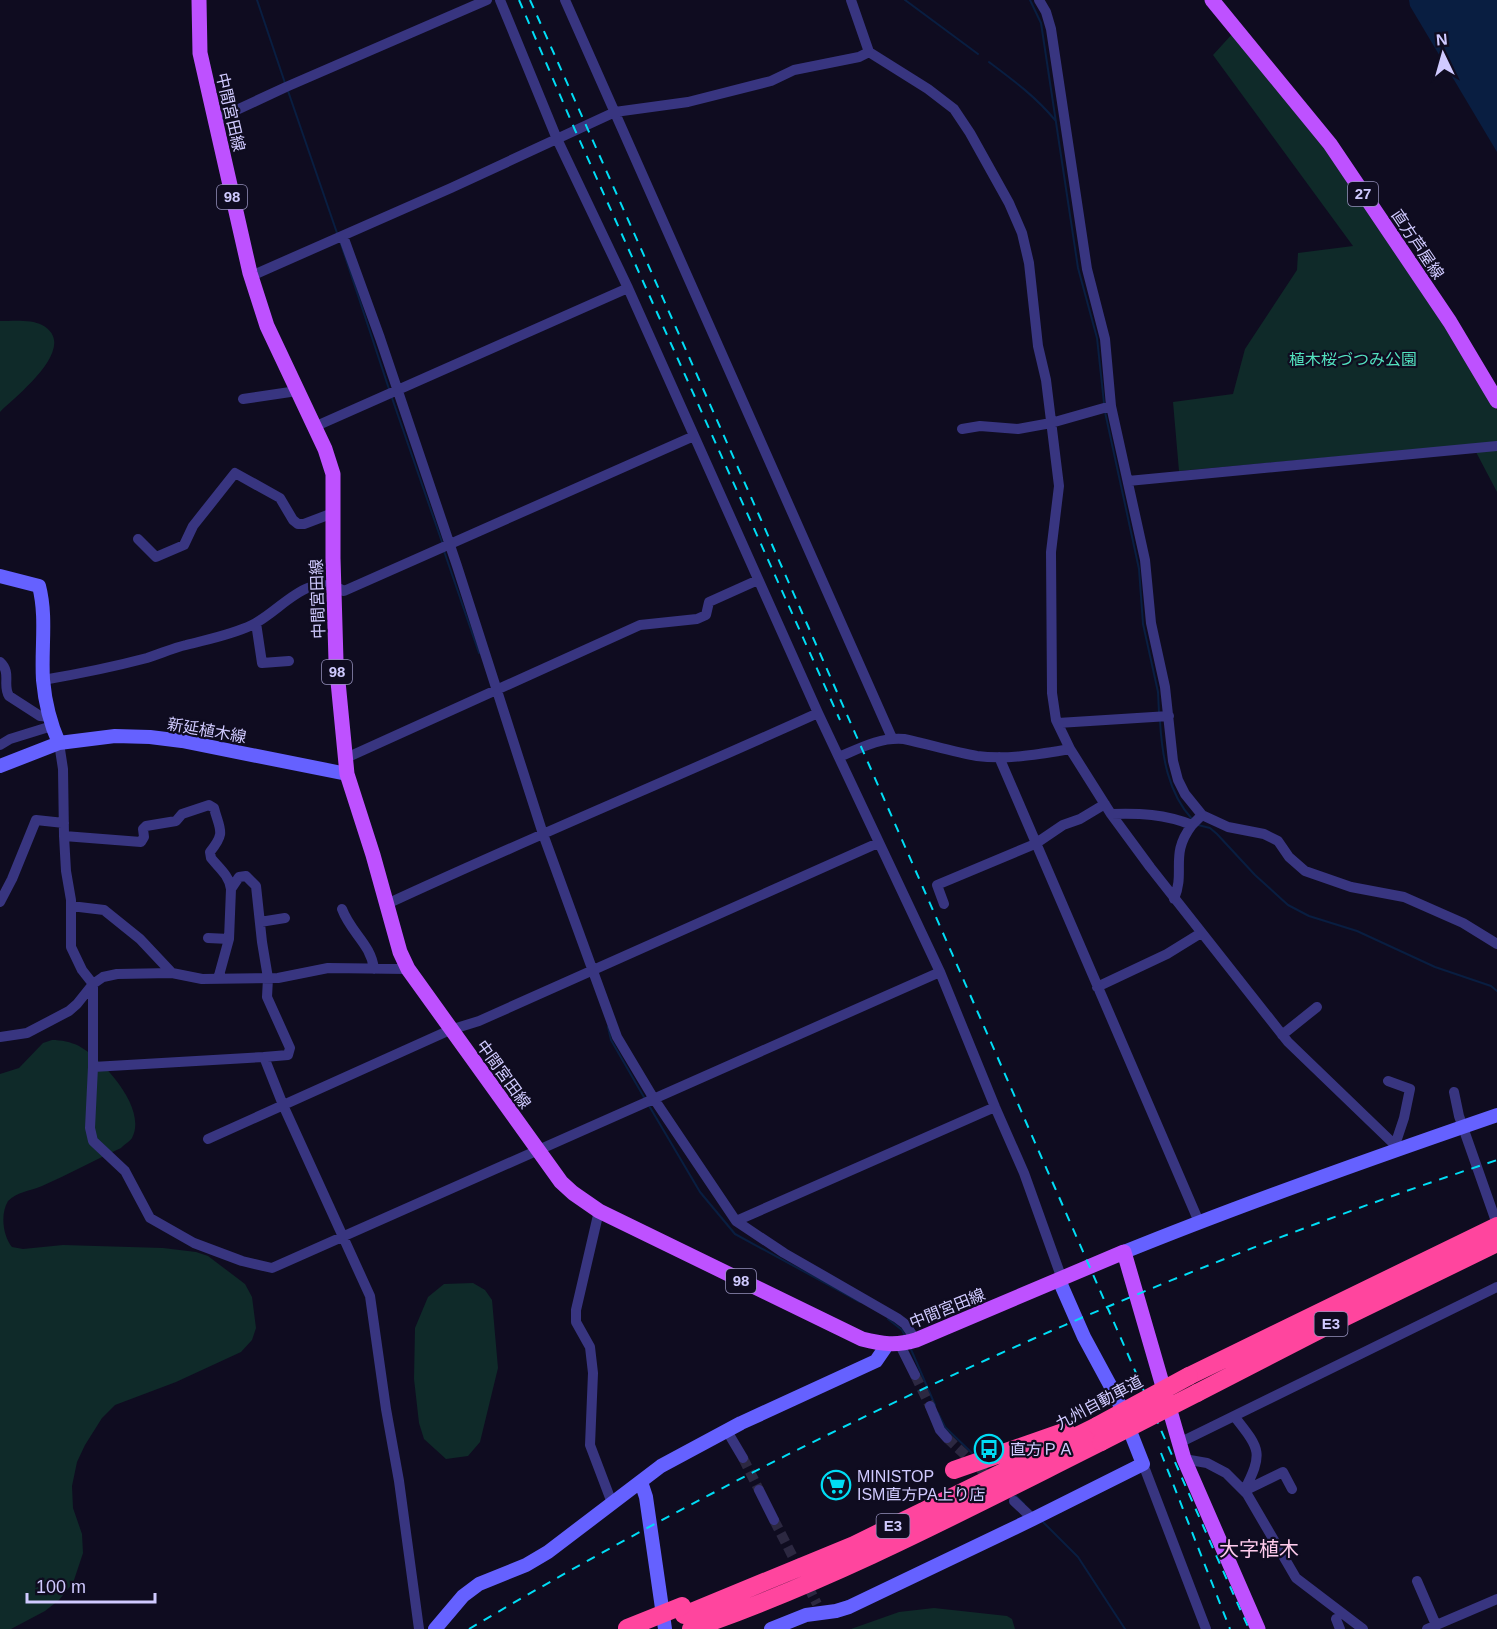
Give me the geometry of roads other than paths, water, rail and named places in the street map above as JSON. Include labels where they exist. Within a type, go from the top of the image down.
[{"type":"highway","name":"九州自動車道","points":[[647,1629],[686,1617],[854,1545],[1098,1429],[1197,1393],[1464,1250],[1497,1225]]},
{"type":"highway","name":"九州自動車道","points":[[1098,1429],[1131,1407],[1189,1376],[1464,1250],[1497,1243]]},
{"type":"highway","points":[[954,1470],[1098,1429]]},
{"type":"highway","points":[[626,1628],[686,1617],[750,1575]]},
{"type":"main road","name":"中間宮田線","points":[[199,0],[200,53],[251,276],[267,326],[325,449],[333,474],[336,661],[347,774],[400,952],[408,969],[538,1152],[561,1182],[599,1210],[862,1339],[893,1345],[916,1341],[1124,1252]]},
{"type":"main road","name":"直方芦屋線","points":[[1212,0],[1330,144],[1450,322],[1497,401]]},
{"type":"main road","points":[[1124,1252],[1184,1459],[1258,1629]]},
{"type":"street","points":[[215,120],[487,0]]},
{"type":"street","points":[[500,0],[557,140],[628,288],[818,713],[940,972],[1024,1173],[1060,1279],[1084,1338],[1117,1398],[1206,1629]]},
{"type":"street","points":[[565,0],[892,738]]},
{"type":"street","points":[[851,0],[869,52],[928,89],[954,109],[1009,203],[1022,233],[1029,262],[1038,346],[1046,380],[1059,486],[1051,552],[1053,693],[1058,723],[1070,749],[1108,809],[1174,899],[1282,1035],[1397,1146]]},
{"type":"street","points":[[1039,0],[1046,12],[1051,29],[1087,269],[1105,339],[1112,406],[1145,560],[1151,623],[1169,716],[1173,761],[1178,780],[1185,794],[1202,815],[1228,827],[1264,834],[1278,841],[1289,857],[1305,871],[1351,887],[1404,897],[1463,923],[1497,944]]},
{"type":"street","points":[[251,276],[615,112],[698,100],[771,81],[794,70],[859,57],[869,52]]},
{"type":"street","points":[[343,236],[449,544],[543,834],[617,1037],[654,1099],[736,1221],[784,1253],[897,1318],[905,1324],[916,1341]]},
{"type":"street","points":[[314,427],[628,288]]},
{"type":"street","points":[[243,399],[297,391]]},
{"type":"street","points":[[962,429],[980,426],[1017,429],[1051,423],[1112,406]]},
{"type":"street","points":[[43,680],[146,658],[184,645],[237,633],[256,623],[302,589],[314,586],[334,586],[344,591],[694,436]]},
{"type":"street","points":[[1128,481],[1497,446]]},
{"type":"street","points":[[138,539],[156,557],[184,545],[193,526],[235,473],[280,498],[293,520],[298,524],[333,513]]},
{"type":"street","points":[[0,576],[39,586],[44,607],[43,680],[51,722],[59,743],[63,770],[63,823],[71,906],[71,946],[82,970],[93,984],[90,1128],[93,1141],[125,1171],[150,1218],[194,1243],[242,1261],[272,1268],[940,972]]},
{"type":"street","points":[[346,758],[640,625],[697,619],[706,615],[709,602],[758,580]]},
{"type":"street","points":[[256,623],[262,663],[289,661]]},
{"type":"street","points":[[0,662],[6,668],[7,675],[4,699],[51,722]]},
{"type":"street","points":[[387,904],[818,713]]},
{"type":"street","points":[[1058,723],[1169,716]]},
{"type":"street","points":[[0,745],[51,722]]},
{"type":"street","name":"新延植木線","points":[[0,766],[59,743],[115,736],[182,741],[347,774]]},
{"type":"street","points":[[839,757],[874,742],[892,738],[977,756],[1028,756],[1070,749]]},
{"type":"street","points":[[999,757],[1199,1222]]},
{"type":"street","points":[[64,836],[141,842],[144,837],[143,829],[146,826],[176,821],[182,814],[209,806],[214,808],[221,835],[220,840],[210,852],[211,858],[230,881],[231,889],[229,939],[218,979]]},
{"type":"street","points":[[945,904],[937,885],[1035,844],[1063,825],[1108,809],[1153,814],[1178,819],[1192,825]]},
{"type":"street","points":[[1174,899],[1177,892],[1179,850],[1182,837],[1202,815]]},
{"type":"street","points":[[0,902],[36,820],[63,823]]},
{"type":"street","points":[[208,1139],[450,1030],[479,1021],[878,843]]},
{"type":"street","points":[[93,1067],[288,1055],[290,1048],[267,997],[268,978],[256,886],[246,876],[238,877],[231,889]]},
{"type":"street","points":[[71,906],[104,910],[140,939],[172,973]]},
{"type":"street","points":[[342,909],[347,923],[369,949],[375,969]]},
{"type":"street","points":[[260,922],[285,918]]},
{"type":"street","points":[[1097,987],[1167,954],[1201,933]]},
{"type":"street","points":[[208,938],[229,939]]},
{"type":"street","points":[[0,1037],[27,1033],[69,1011],[93,984],[104,977],[117,974],[172,973],[202,980],[268,978],[328,968],[408,969]]},
{"type":"street","points":[[1282,1035],[1317,1007]]},
{"type":"street","points":[[264,1057],[283,1105],[370,1296],[419,1629]]},
{"type":"street","points":[[1388,1081],[1410,1089],[1397,1146]]},
{"type":"street","points":[[1454,1092],[1463,1126],[1497,1225]]},
{"type":"street","points":[[736,1221],[995,1107]]},
{"type":"street","points":[[1124,1252],[1397,1146],[1497,1115]]},
{"type":"street","points":[[599,1210],[576,1310],[576,1322],[590,1347],[593,1373],[590,1445],[612,1503]]},
{"type":"street","points":[[1179,1443],[1497,1287]]},
{"type":"street","points":[[435,1629],[463,1596],[479,1584],[526,1565],[549,1552],[661,1466],[727,1431],[876,1361],[893,1345],[915,1375]]},
{"type":"street","points":[[930,1406],[940,1430],[947,1438]]},
{"type":"street","points":[[1234,1416],[1257,1448],[1258,1457],[1255,1470],[1244,1491]]},
{"type":"street","points":[[727,1431],[743,1458]]},
{"type":"street","points":[[1184,1459],[1207,1463],[1226,1473],[1244,1491],[1296,1578],[1364,1629]]},
{"type":"street","points":[[771,1629],[819,1608],[849,1607],[1033,1520],[1143,1464]]},
{"type":"street","points":[[1244,1491],[1283,1473],[1292,1490]]},
{"type":"street","points":[[641,1482],[646,1497],[665,1629]]},
{"type":"street","points":[[759,1490],[774,1520]]},
{"type":"street","points":[[1014,1502],[1033,1520]]},
{"type":"street","points":[[1417,1581],[1431,1627],[1497,1599]]},
{"type":"water","points":[[1409,0],[1497,0],[1497,152],[1410,6]]},
{"type":"waterway","points":[[257,0],[285,83]]},
{"type":"waterway","points":[[905,0],[978,54]]},
{"type":"waterway","points":[[1030,0],[1041,23],[1078,268],[1097,338],[1104,403]]},
{"type":"waterway","points":[[989,62],[1032,96],[1055,120]]},
{"type":"waterway","points":[[288,91],[337,233]]},
{"type":"waterway","points":[[341,244],[389,389]]},
{"type":"waterway","points":[[392,398],[442,542]]},
{"type":"waterway","points":[[1105,412],[1139,569],[1143,624],[1158,692],[1159,713]]},
{"type":"waterway","points":[[444,551],[479,653]]},
{"type":"waterway","points":[[1160,721],[1162,747],[1172,786],[1177,798],[1192,819]]},
{"type":"waterway","points":[[1198,825],[1210,828],[1217,834],[1255,875],[1288,905],[1309,916],[1357,931],[1435,967],[1491,986],[1497,991]]},
{"type":"waterway","points":[[608,1027],[611,1040],[645,1099]]},
{"type":"waterway","points":[[648,1104],[700,1192],[735,1234],[860,1302]]},
{"type":"waterway","points":[[888,1319],[902,1330],[905,1336]]},
{"type":"waterway","points":[[910,1347],[935,1405]]},
{"type":"waterway","points":[[938,1413],[945,1427],[975,1456]]},
{"type":"waterway","points":[[1013,1493],[1024,1504]]},
{"type":"waterway","points":[[1041,1520],[1078,1557],[1125,1629]]},
{"type":"tunnel","points":[[915,1375],[930,1406]]},
{"type":"tunnel","points":[[947,1438],[992,1480]]},
{"type":"tunnel","points":[[743,1458],[759,1490]]},
{"type":"tunnel","points":[[774,1520],[817,1604]]},
{"type":"railway","points":[[519,0],[840,720]]},
{"type":"railway","points":[[530,0],[1249,1629]]},
{"type":"railway","points":[[469,1629],[716,1491],[970,1367],[1231,1256],[1363,1206],[1497,1160]]},
{"type":"railway","points":[[1161,1453],[1230,1629]]},
{"type":"place","name":"直方ＰＡ","points":[[989,1449]]},
{"type":"place","name":"MINISTOP ISM直方PA上り店","points":[[836,1485]]},
{"type":"district","name":"大字植木","points":[[1259,1549]]},
{"type":"park label","name":"植木桜づつみ公園","points":[[1353,359]]}]
